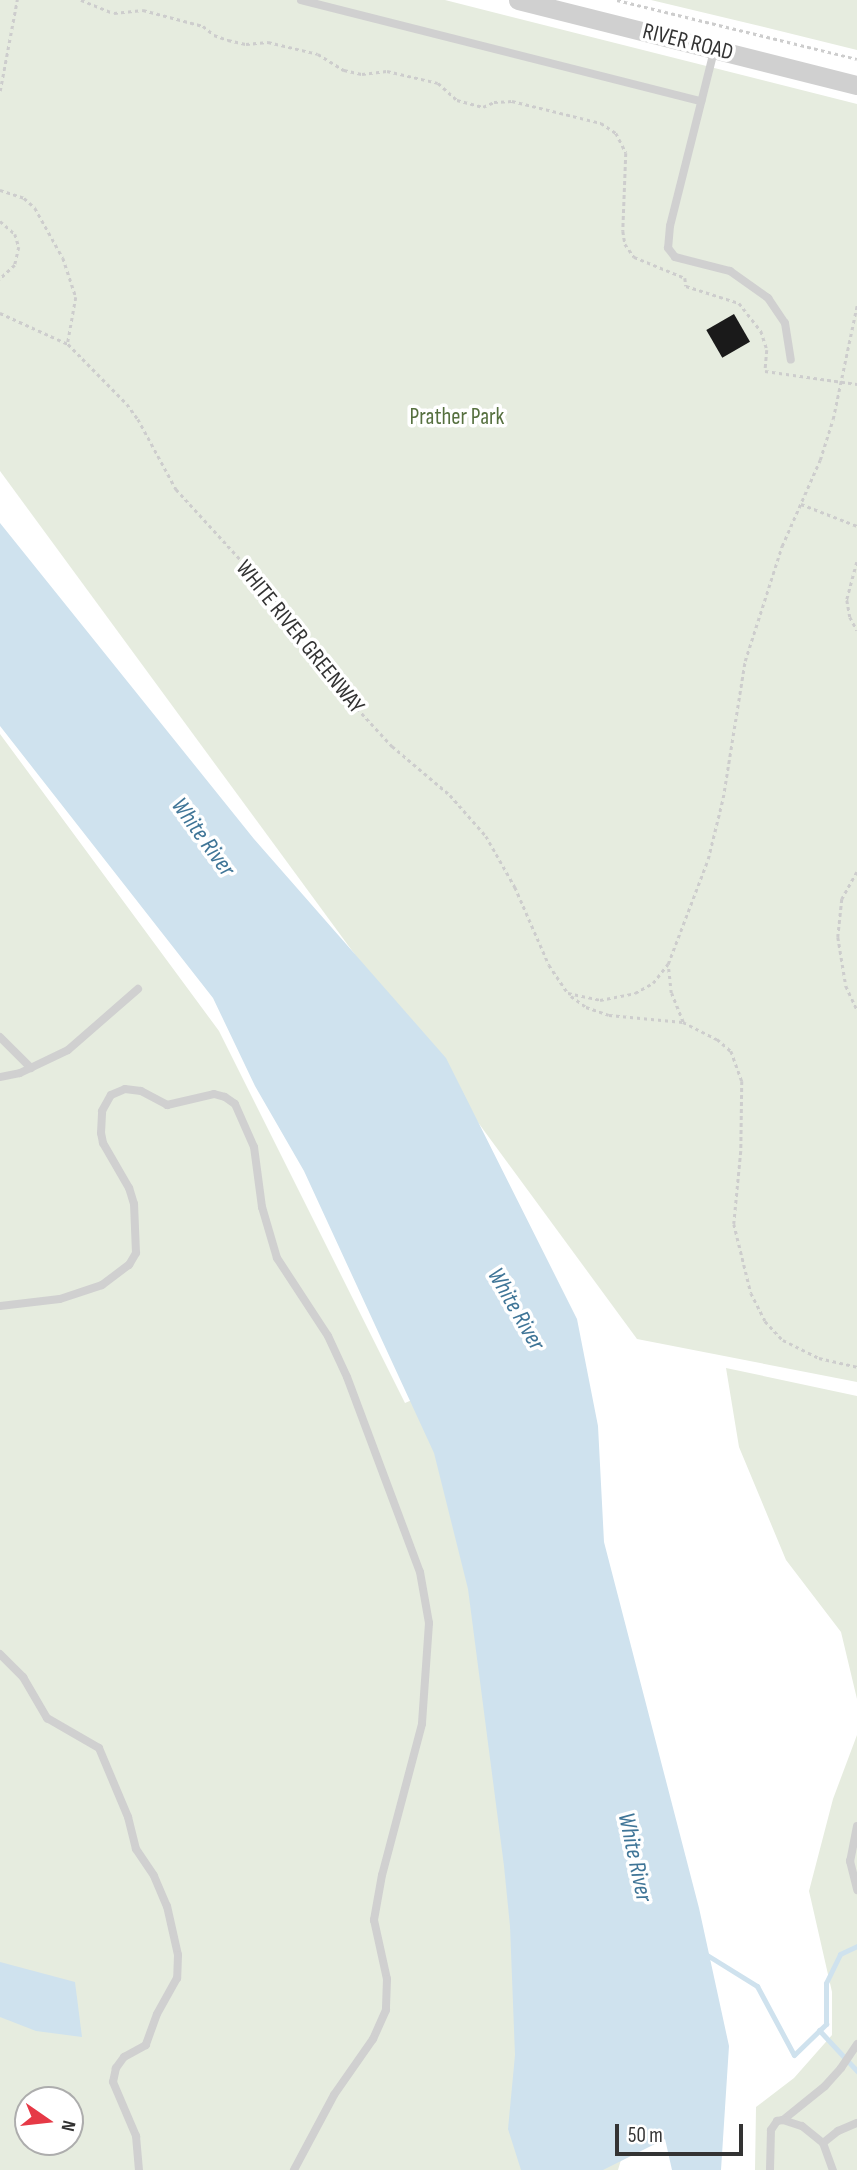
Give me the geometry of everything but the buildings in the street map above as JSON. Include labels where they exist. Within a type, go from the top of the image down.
[{"type":"street","name":"RIVER ROAD","points":[[518,0],[857,85]]},
{"type":"lane","points":[[301,0],[701,101]]},
{"type":"lane","points":[[714,48],[670,226],[668,247],[675,257],[730,271],[768,298],[785,323],[791,360]]},
{"type":"lane","points":[[0,1077],[31,1068],[68,1050],[138,989]]},
{"type":"lane","points":[[0,1037],[31,1068]]},
{"type":"lane","points":[[0,1306],[60,1299],[102,1285],[129,1265],[136,1253],[134,1204],[129,1188],[103,1143],[102,1111],[111,1096],[125,1089],[141,1091],[158,1103],[167,1105],[214,1094],[225,1097],[235,1104],[254,1147],[262,1207],[277,1258],[328,1336],[347,1377],[421,1572],[429,1623],[422,1724],[382,1875],[374,1920],[387,1979],[386,2010],[373,2039],[334,2095],[295,2170]]},
{"type":"lane","points":[[0,1654],[23,1677],[47,1718],[99,1748],[128,1818],[136,1849],[155,1876],[167,1906],[178,1955],[177,1978],[157,2014],[146,2045],[124,2057],[116,2068],[113,2082],[135,2136],[139,2170]]},
{"type":"lane","points":[[857,1826],[850,1861],[857,1890]]},
{"type":"lane","points":[[783,2120],[841,2068],[856,2047]]},
{"type":"lane","points":[[770,2170],[771,2130],[777,2121],[783,2120],[802,2126],[823,2143],[833,2170]]},
{"type":"lane","points":[[823,2143],[838,2131],[857,2123]]},
{"type":"path","points":[[0,91],[17,0]]},
{"type":"path","points":[[81,0],[114,13],[143,10],[204,26],[214,35],[228,40],[246,44],[268,41],[318,54],[339,69],[362,74],[387,71],[439,83],[457,100],[483,107],[494,102],[512,101],[601,123],[616,133],[626,153],[623,231],[625,244],[634,257],[685,278],[686,286],[739,303],[761,331],[766,350],[765,371],[857,384]]},
{"type":"path","points":[[617,0],[857,59]]},
{"type":"path","points":[[0,190],[24,198],[35,208],[63,258],[76,297],[68,344]]},
{"type":"path","points":[[0,221],[15,234],[19,247],[15,265],[0,279]]},
{"type":"path","points":[[568,993],[600,1000],[635,993],[653,983],[668,964],[701,885],[723,798],[738,693],[751,639],[782,546],[820,460],[842,384],[857,305]]},
{"type":"path","name":"WHITE RIVER GREENWAY","points":[[0,313],[68,344],[127,404],[138,419],[166,474],[191,508],[271,593],[375,730],[439,784],[486,836],[510,876],[545,958],[568,993],[586,1007],[609,1015],[683,1022],[725,1045],[740,1071],[741,1151],[734,1224],[746,1279],[760,1313],[777,1335],[819,1358],[857,1367]]},
{"type":"path","points":[[801,504],[857,526]]},
{"type":"path","points":[[857,562],[847,600],[850,617],[857,630]]},
{"type":"path","points":[[857,872],[842,899],[838,937],[846,986],[857,1010]]},
{"type":"path","points":[[668,964],[671,993],[683,1022]]},
{"type":"green space","name":"Prather Park","points":[[0,0],[445,0],[857,104],[857,1382],[637,1339],[0,471]]},
{"type":"green space","points":[[651,0],[857,0],[857,50],[768,28]]},
{"type":"green space","points":[[0,734],[219,1031],[405,1403],[442,1387],[629,2133],[618,2170],[0,2170]]},
{"type":"green space","points":[[726,1368],[857,1396],[857,1699],[841,1632],[786,1560],[739,1447]]},
{"type":"green space","points":[[857,1735],[857,2170],[755,2170],[756,2107],[794,2078],[832,2035],[832,1992],[809,1891],[833,1799]]},
{"type":"water","name":"White River","points":[[0,523],[254,839],[446,1058],[577,1319],[598,1426],[604,1542],[699,1908],[729,2046],[721,2170],[672,2170],[665,2139],[603,2170],[521,2170],[508,2129],[515,2055],[510,1926],[504,1866],[468,1589],[434,1453],[304,1171],[255,1086],[213,998],[0,726]]},
{"type":"water","points":[[0,1962],[75,1982],[82,2037],[36,2031],[0,2017]]},
{"type":"waterway","points":[[707,1955],[757,1986],[794,2055],[826,2024],[826,1983],[840,1954],[857,1946]]},
{"type":"waterway","points":[[819,2030],[857,2071]]}]
